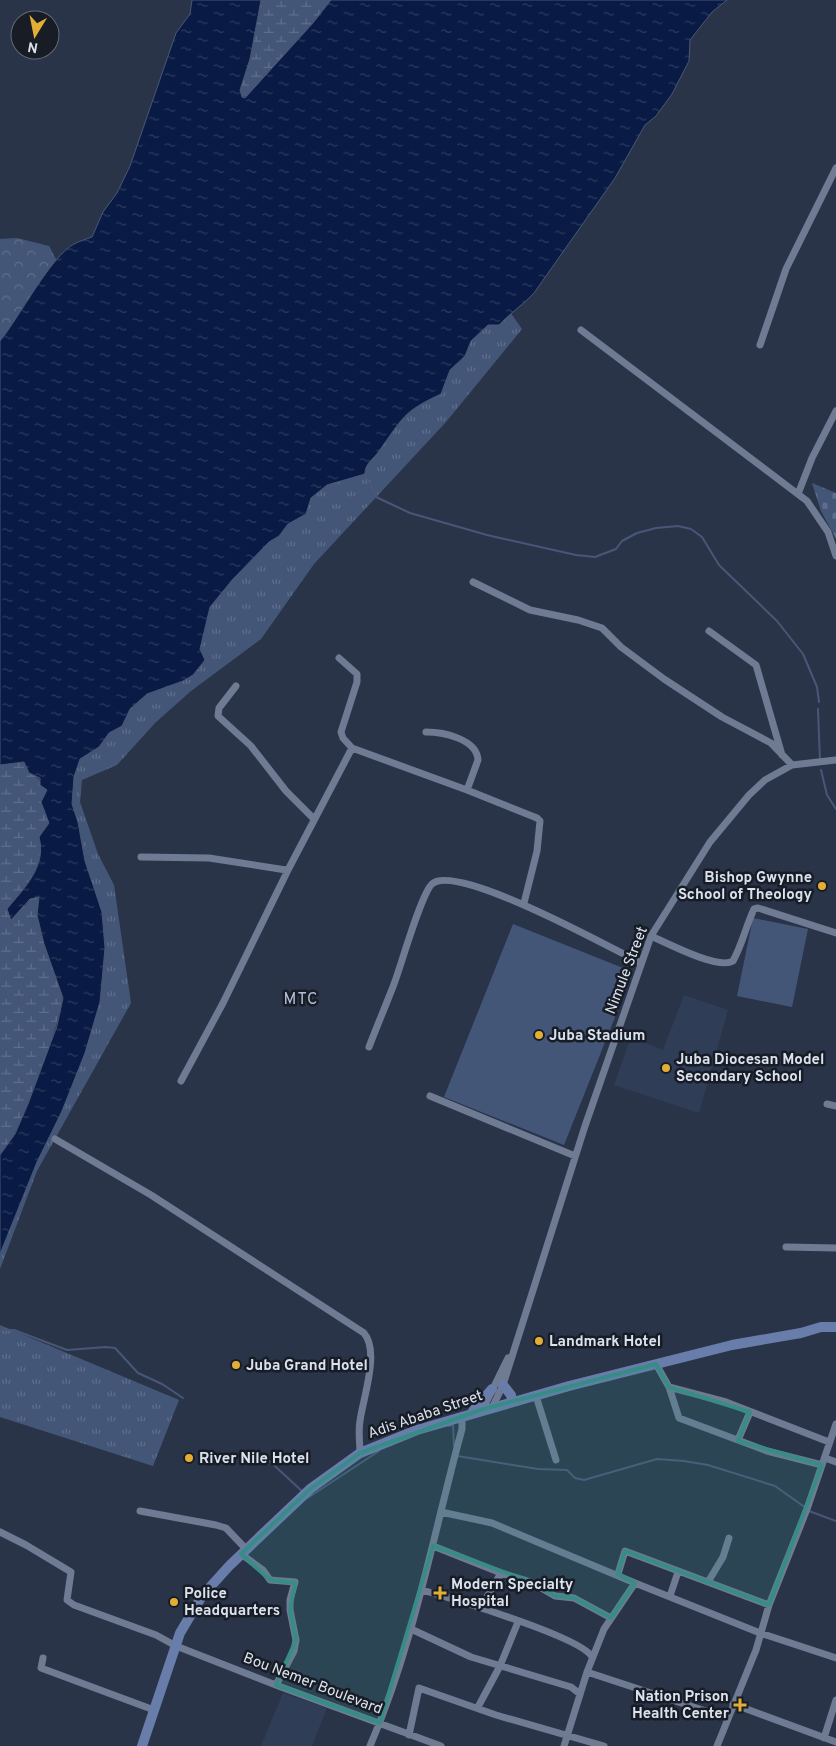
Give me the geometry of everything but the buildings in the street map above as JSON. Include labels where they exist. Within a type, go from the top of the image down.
[{"type":"street","points":[[760,344],[786,269],[836,168]]},
{"type":"street","points":[[581,330],[798,494],[828,532],[836,556]]},
{"type":"street","points":[[798,494],[812,458],[836,412]]},
{"type":"street","points":[[474,582],[530,610],[578,620],[602,628],[621,646],[664,679],[722,717],[771,743],[792,765]]},
{"type":"street","points":[[709,631],[756,665],[782,756]]},
{"type":"street","points":[[340,658],[357,674],[357,682],[341,732],[343,738],[352,748],[467,790],[537,818],[540,821],[537,851],[524,903]]},
{"type":"street","points":[[236,686],[219,708],[218,716],[251,746],[286,791],[313,818]]},
{"type":"street","points":[[426,732],[452,736],[475,750],[478,760],[467,790]]},
{"type":"street","points":[[181,1081],[240,970],[313,818],[352,748]]},
{"type":"street","name":"Nimule Street","points":[[488,1408],[502,1384],[575,1156],[651,936],[710,842],[727,819],[765,780],[792,765],[836,760]]},
{"type":"street","points":[[141,857],[209,858],[281,870],[289,868]]},
{"type":"street","points":[[368,1047],[430,886],[443,880],[462,883],[524,903],[641,963]]},
{"type":"street","points":[[651,936],[704,958],[726,963],[733,961],[740,948],[745,929],[754,909],[758,908],[836,933]]},
{"type":"street","points":[[430,1096],[575,1156]]},
{"type":"street","points":[[827,1104],[836,1106]]},
{"type":"street","points":[[55,1139],[151,1195],[364,1333],[368,1338],[371,1350],[360,1420],[360,1453]]},
{"type":"street","points":[[786,1247],[836,1248]]},
{"type":"street","name":"Adis Ababa Street","points":[[142,1746],[176,1646],[189,1615],[202,1596],[244,1552],[310,1489],[360,1453],[389,1440],[512,1401],[732,1345],[801,1333],[821,1327],[836,1327]]},
{"type":"street","name":"Nimule Street","points":[[488,1408],[492,1389],[511,1353]]},
{"type":"street","points":[[656,1364],[669,1387],[678,1417],[767,1451],[824,1462],[836,1462]]},
{"type":"street","points":[[502,1384],[511,1395],[512,1401]]},
{"type":"street","points":[[669,1387],[726,1402],[829,1442]]},
{"type":"street","points":[[370,1746],[380,1723],[411,1629],[466,1415],[492,1389]]},
{"type":"street","points":[[536,1396],[556,1460]]},
{"type":"street","points":[[738,1440],[750,1412]]},
{"type":"street","points":[[717,1746],[756,1650],[760,1633],[824,1462],[836,1424]]},
{"type":"street","points":[[140,1511],[226,1528],[244,1552],[263,1570],[270,1580],[295,1582],[290,1600],[296,1640],[294,1651],[276,1685]]},
{"type":"street","points":[[441,1512],[492,1523],[760,1633],[836,1658]]},
{"type":"street","name":"Bou Nemer Boulevard","points":[[0,1532],[26,1545],[70,1572],[67,1600],[70,1602],[156,1635],[176,1646],[276,1685],[441,1746]]},
{"type":"street","points":[[708,1582],[723,1558],[729,1538]]},
{"type":"street","points":[[433,1546],[501,1573],[531,1582],[555,1596],[579,1600],[611,1618]]},
{"type":"street","points":[[618,1574],[625,1551],[770,1605]]},
{"type":"street","points":[[670,1596],[678,1572]]},
{"type":"street","points":[[482,1607],[501,1573]]},
{"type":"street","points":[[564,1746],[592,1657],[611,1618],[635,1583]]},
{"type":"street","points":[[422,1590],[482,1607],[580,1646],[590,1652],[592,1657]]},
{"type":"street","points":[[478,1707],[500,1666],[518,1622]]},
{"type":"street","points":[[411,1629],[461,1654],[571,1687],[580,1694]]},
{"type":"street","points":[[43,1658],[41,1668],[154,1710]]},
{"type":"street","points":[[587,1672],[727,1718]]},
{"type":"street","points":[[410,1735],[419,1688],[478,1707],[496,1715],[568,1734],[604,1746]]},
{"type":"street","points":[[824,1738],[836,1700]]},
{"type":"street","points":[[733,1704],[836,1742]]},
{"type":"highlighted area","points":[[656,1364],[669,1387],[750,1412],[738,1441],[822,1465],[769,1605],[625,1551],[618,1574],[635,1583],[611,1618],[574,1598],[555,1596],[531,1582],[433,1546],[380,1723],[276,1685],[296,1640],[290,1610],[295,1583],[270,1580],[241,1554],[310,1489],[360,1453],[483,1409]]},
{"type":"shaded area","name":"Juba Diocesan Model Secondary School","points":[[684,995],[728,1010],[699,1113],[614,1085],[631,1037],[663,1050]]},
{"type":"shaded area","points":[[283,1693],[327,1708],[312,1746],[261,1746]]},
{"type":"green space","points":[[261,0],[331,0],[248,96],[242,97],[240,90],[250,59]]},
{"type":"green space","points":[[17,238],[49,246],[57,261],[0,341],[0,239]]},
{"type":"green space","points":[[510,312],[522,329],[446,422],[314,564],[261,639],[191,691],[155,723],[117,765],[82,780],[80,802],[98,854],[114,885],[131,1003],[37,1171],[0,1269],[0,1254],[37,1162],[62,1111],[100,1002],[105,948],[102,912],[85,861],[78,822],[72,804],[74,777],[80,759],[99,747],[109,733],[122,726],[130,709],[147,694],[183,681],[193,675],[205,660],[200,649],[210,607],[233,579],[269,542],[279,536],[288,524],[306,514],[311,498],[327,485],[365,474],[368,464],[404,417],[418,406],[441,394],[450,370],[465,356],[471,341],[488,325],[499,325]]},
{"type":"green space","points":[[812,483],[836,493],[836,539],[821,511]]},
{"type":"green space","points":[[24,762],[47,790],[41,802],[49,823],[39,837],[40,858],[38,865],[23,889],[25,906],[30,899],[39,897],[39,924],[62,996],[51,1041],[35,1086],[15,1133],[0,1155],[0,765]]},
{"type":"green space","points":[[753,918],[808,929],[792,1007],[737,996]]},
{"type":"green space","name":"Juba Stadium","points":[[513,924],[633,972],[564,1145],[444,1097]]},
{"type":"green space","points":[[0,1325],[179,1400],[153,1466],[0,1417]]},
{"type":"water","points":[[192,0],[261,0],[250,59],[240,90],[242,97],[245,98],[313,23],[331,0],[727,0],[712,12],[690,40],[689,61],[672,94],[656,116],[645,125],[615,178],[534,293],[499,325],[488,325],[471,341],[465,356],[450,370],[441,394],[418,406],[404,417],[368,464],[365,474],[327,485],[311,498],[306,514],[288,524],[279,536],[269,542],[233,579],[210,607],[200,649],[205,660],[193,675],[183,681],[147,694],[130,709],[122,726],[109,733],[99,747],[80,759],[74,777],[72,804],[78,822],[85,861],[102,912],[105,948],[100,1002],[85,1053],[62,1111],[37,1162],[0,1254],[0,1155],[15,1134],[28,1104],[57,1026],[63,998],[44,944],[37,915],[39,897],[30,899],[11,920],[7,909],[27,885],[37,867],[41,848],[39,837],[49,823],[41,802],[47,790],[40,785],[40,778],[29,773],[24,762],[0,765],[0,341],[55,261],[74,244],[92,237],[103,212],[117,193],[130,166],[176,33],[190,14]]},
{"type":"waterway","points":[[365,474],[376,497],[410,513],[487,535],[576,555],[595,557],[616,549],[622,541],[637,533],[656,528],[678,526],[691,529],[702,537],[719,565],[777,621],[803,654],[817,687],[819,702]]},
{"type":"waterway","points":[[818,709],[820,761]]},
{"type":"waterway","points":[[821,770],[827,795],[836,809]]},
{"type":"waterway","points":[[0,1330],[14,1330],[67,1350],[115,1348],[138,1373],[162,1384],[183,1398]]},
{"type":"waterway","points":[[449,1426],[453,1425],[454,1446]]},
{"type":"waterway","points":[[306,1499],[379,1451]]},
{"type":"waterway","points":[[457,1456],[538,1469],[567,1470],[575,1478],[584,1480],[657,1459],[684,1461],[708,1465],[775,1486],[806,1508]]},
{"type":"waterway","points":[[265,1457],[303,1492]]},
{"type":"waterway","points":[[809,1511],[836,1521]]},
{"type":"place","name":"Bishop Gwynne School of Theology","points":[[822,886]]},
{"type":"place","name":"Juba Stadium","points":[[539,1035]]},
{"type":"place","name":"Juba Diocesan Model Secondary School","points":[[666,1068]]},
{"type":"place","name":"Landmark Hotel","points":[[539,1341]]},
{"type":"place","name":"Juba Grand Hotel","points":[[236,1365]]},
{"type":"place","name":"River Nile Hotel","points":[[189,1458]]},
{"type":"place","name":"Modern Specialty Hospital","points":[[440,1593]]},
{"type":"place","name":"Police Headquarters","points":[[174,1602]]},
{"type":"place","name":"Nation Prison Health Center","points":[[740,1705]]},
{"type":"district","name":"MTC","points":[[301,998]]}]
